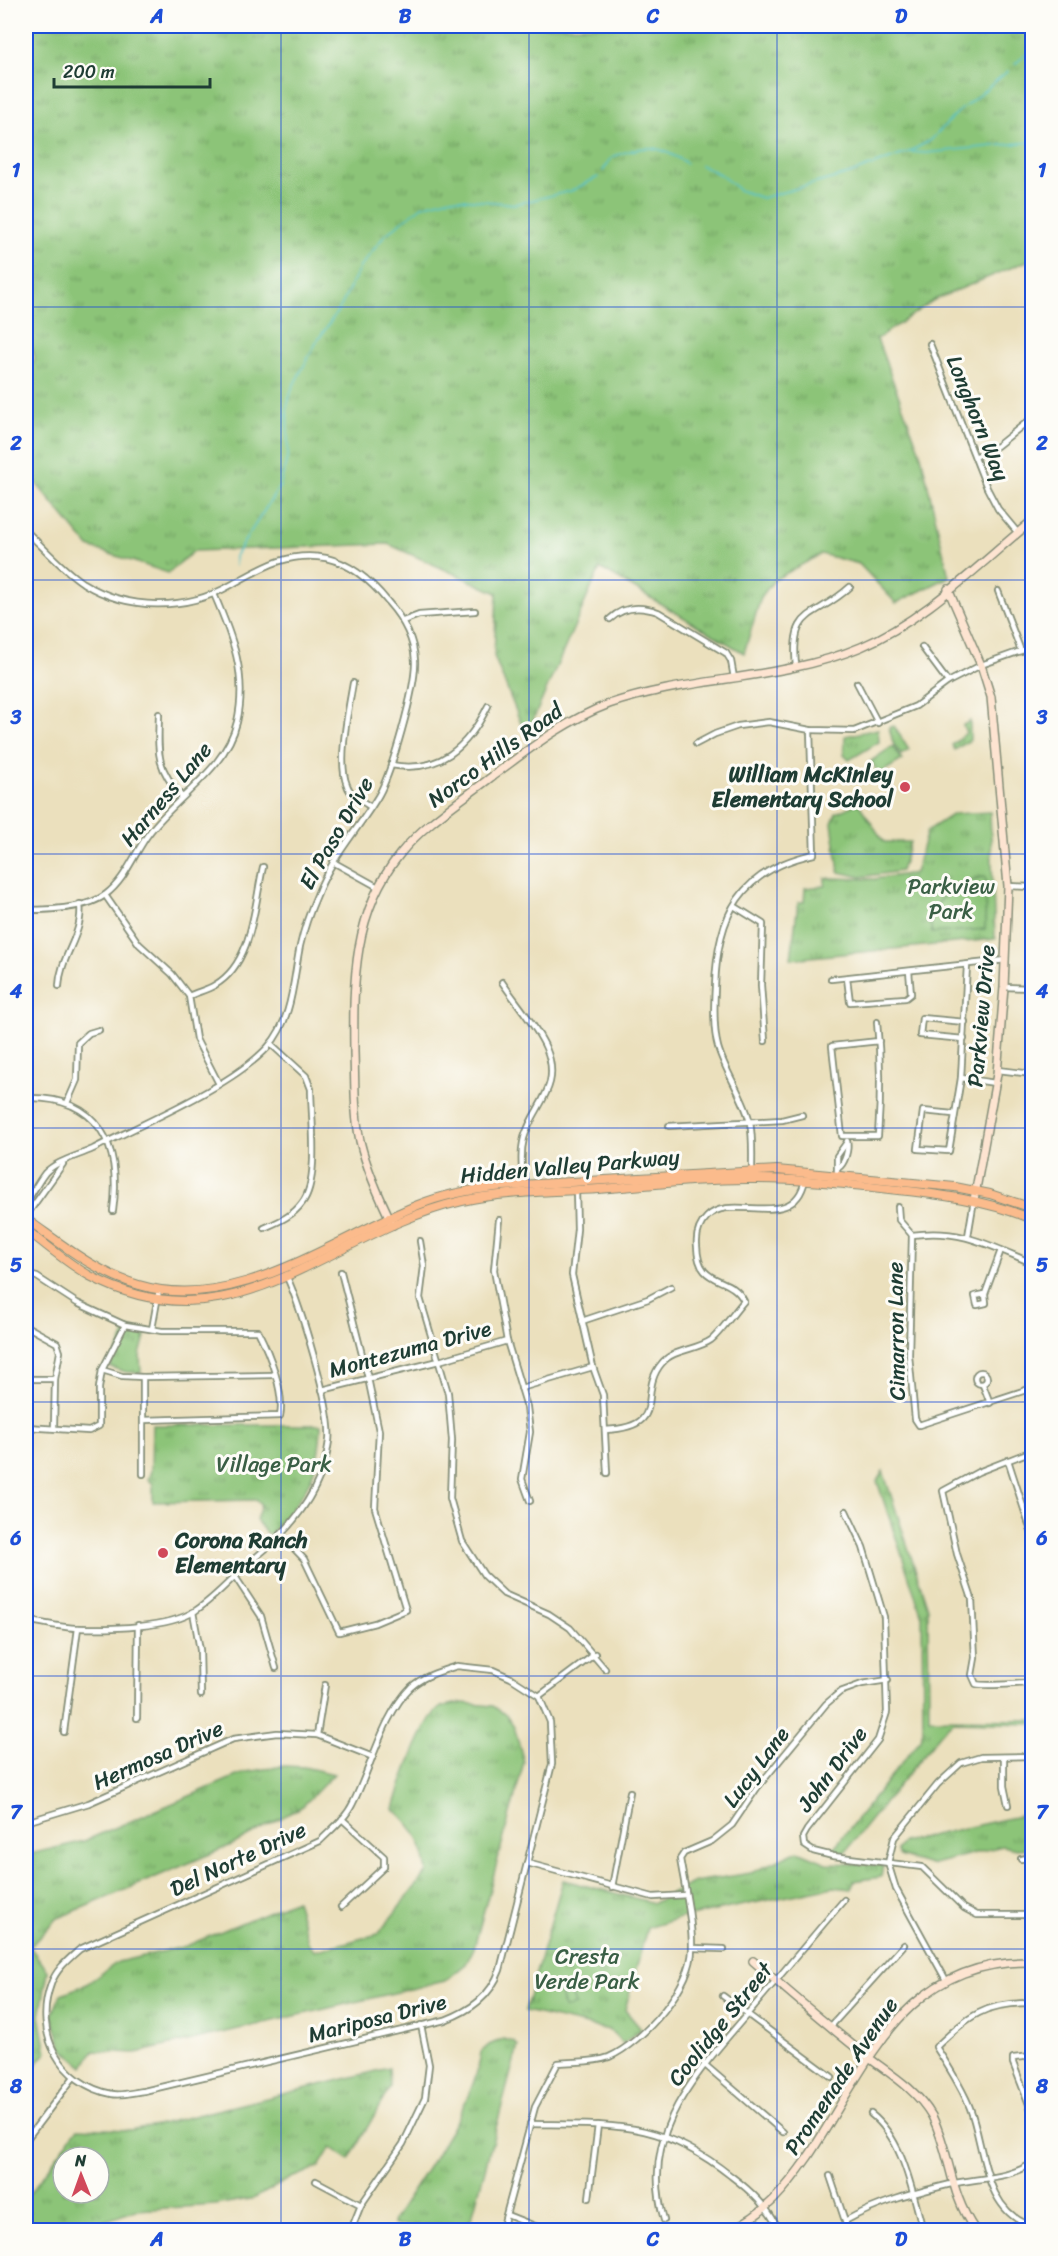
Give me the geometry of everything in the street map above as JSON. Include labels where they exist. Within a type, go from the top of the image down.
[{"type":"main road","name":"Hidden Valley Parkway","points":[[26,1230],[88,1275],[138,1296],[195,1301],[226,1298],[287,1277],[420,1204],[462,1191],[523,1184],[752,1169],[838,1171],[975,1190],[1032,1208]]},
{"type":"main road","points":[[710,1181],[716,1176],[745,1174],[752,1169],[760,1174],[786,1175],[794,1180]]},
{"type":"main road","points":[[838,1171],[838,1178],[860,1186]]},
{"type":"main road","name":"Hidden Valley Parkway","points":[[26,1217],[93,1266],[119,1279],[159,1290],[194,1292],[225,1289],[282,1268],[391,1221],[462,1201],[576,1190],[710,1181],[805,1180],[974,1200],[1032,1219]]},
{"type":"street","points":[[26,338],[26,358]]},
{"type":"street","name":"Longhorn Way","points":[[930,344],[998,509],[1018,533]]},
{"type":"street","points":[[975,457],[997,446],[1032,418]]},
{"type":"street","name":"Norco Hills Road","points":[[391,1221],[364,1156],[355,1108],[353,984],[360,935],[378,887],[399,855],[416,837],[560,727],[590,712],[634,696],[796,666],[833,657],[886,635],[948,590],[1032,521]]},
{"type":"street","name":"El Paso Drive","points":[[26,531],[59,564],[83,582],[113,597],[164,605],[198,600],[214,594],[275,561],[292,556],[312,556],[348,566],[364,577],[403,621],[413,648],[414,674],[387,779],[371,807],[333,862],[309,916],[301,943],[292,1001],[271,1044],[256,1058],[219,1084],[45,1173],[26,1203]]},
{"type":"street","points":[[796,666],[794,639],[801,622],[850,587]]},
{"type":"street","name":"Parkview Drive","points":[[948,590],[981,665],[991,697],[1008,886],[1006,960],[998,1070],[968,1236]]},
{"type":"street","points":[[998,591],[1021,651]]},
{"type":"street","name":"Harness Lane","points":[[105,895],[116,883],[150,832],[218,760],[229,744],[238,713],[241,683],[238,660],[214,594]]},
{"type":"street","points":[[610,619],[631,608],[646,608],[658,612],[726,653],[731,661],[734,678]]},
{"type":"street","points":[[403,621],[419,615],[475,611]]},
{"type":"street","points":[[922,647],[948,682]]},
{"type":"street","points":[[696,744],[738,726],[769,722],[810,730],[854,731],[916,706],[948,682],[981,665],[1032,648]]},
{"type":"street","points":[[352,683],[345,731],[345,781],[350,791],[371,807]]},
{"type":"street","points":[[857,683],[878,723]]},
{"type":"street","points":[[391,765],[414,768],[438,762],[473,731],[488,706]]},
{"type":"street","points":[[159,714],[161,766],[169,782],[182,797]]},
{"type":"street","points":[[752,1169],[750,1122],[717,1046],[715,998],[717,954],[721,931],[734,906],[749,885],[771,867],[786,860],[814,854],[810,730]]},
{"type":"street","points":[[333,862],[378,887]]},
{"type":"street","points":[[189,996],[215,985],[239,961],[247,942],[263,867]]},
{"type":"street","points":[[1008,886],[1032,887]]},
{"type":"street","points":[[26,910],[80,904],[105,895],[139,944],[172,974],[189,996],[196,1039],[219,1084]]},
{"type":"street","points":[[60,986],[61,968],[81,923],[80,904]]},
{"type":"street","points":[[734,906],[763,924],[761,985],[765,1041]]},
{"type":"street","points":[[831,979],[1006,960]]},
{"type":"street","points":[[953,1114],[923,1111],[918,1149],[949,1151],[953,1114],[961,1078],[967,965]]},
{"type":"street","points":[[847,978],[850,1002],[906,998],[911,994],[909,971]]},
{"type":"street","points":[[502,982],[546,1048],[551,1069],[549,1090],[524,1136],[521,1153],[523,1184]]},
{"type":"street","points":[[1004,987],[1032,988]]},
{"type":"street","points":[[964,1039],[920,1035],[922,1018],[965,1022]]},
{"type":"street","points":[[877,1022],[879,1041],[882,1087],[878,1136],[847,1139],[842,1136],[832,1046],[879,1041]]},
{"type":"street","points":[[67,1103],[77,1080],[78,1043],[89,1033],[99,1030]]},
{"type":"street","points":[[264,1228],[294,1213],[304,1202],[312,1183],[310,1089],[306,1076],[271,1044]]},
{"type":"street","points":[[998,1070],[1032,1074],[1032,1067]]},
{"type":"street","points":[[961,1078],[995,1083]]},
{"type":"street","points":[[26,1098],[49,1098],[67,1103],[94,1121],[107,1141],[114,1158],[114,1211]]},
{"type":"street","points":[[669,1126],[782,1120],[801,1115]]},
{"type":"street","points":[[838,1171],[836,1165],[840,1150],[847,1139]]},
{"type":"street","points":[[838,1171],[846,1152],[847,1139]]},
{"type":"street","points":[[840,1150],[846,1152]]},
{"type":"street","name":"El Paso Drive","points":[[26,1217],[65,1162]]},
{"type":"street","points":[[605,1430],[631,1428],[640,1421],[650,1407],[656,1372],[662,1361],[710,1340],[744,1301],[739,1292],[712,1280],[701,1269],[697,1251],[698,1232],[708,1215],[729,1208],[748,1210],[782,1207],[798,1198],[805,1180]]},
{"type":"street","points":[[576,1190],[577,1229],[572,1275],[593,1367],[603,1395],[607,1473]]},
{"type":"street","points":[[898,1207],[899,1220],[912,1235],[935,1233],[968,1236],[1032,1263]]},
{"type":"street","points":[[499,1220],[494,1270],[507,1341],[521,1388],[530,1432],[522,1479],[530,1501]]},
{"type":"street","name":"Cimarron Lane","points":[[912,1235],[909,1355],[915,1419],[919,1425],[990,1403]]},
{"type":"street","points":[[420,1240],[424,1266],[420,1298],[450,1404],[452,1440],[450,1498],[462,1541],[484,1575],[504,1594],[549,1614],[570,1628],[595,1654],[605,1669]]},
{"type":"street","points":[[985,1294],[1001,1250]]},
{"type":"street","points":[[26,1620],[78,1628],[138,1626],[193,1612],[236,1578],[246,1565],[282,1536],[307,1504],[330,1440],[322,1390],[297,1300],[282,1268]]},
{"type":"street","points":[[282,1536],[304,1560],[339,1632],[375,1623],[406,1610],[375,1508],[379,1431],[369,1378],[341,1272]]},
{"type":"street","points":[[26,1274],[37,1277],[77,1303],[125,1325],[152,1329],[258,1331],[267,1350],[282,1406],[280,1416],[144,1420]]},
{"type":"street","points":[[582,1321],[648,1299],[672,1287]]},
{"type":"street","points":[[152,1329],[159,1290]]},
{"type":"street","points":[[26,1427],[89,1431],[99,1426],[99,1388],[102,1370],[125,1325]]},
{"type":"street","points":[[26,1326],[57,1342],[60,1352],[55,1379],[54,1427]]},
{"type":"street","name":"Montezuma Drive","points":[[322,1390],[439,1361],[507,1341]]},
{"type":"street","points":[[521,1388],[593,1367]]},
{"type":"street","points":[[102,1370],[122,1376],[143,1377],[273,1375]]},
{"type":"street","points":[[143,1377],[143,1474]]},
{"type":"street","points":[[26,1379],[55,1379]]},
{"type":"street","points":[[983,1385],[990,1403],[1032,1388]]},
{"type":"street","points":[[1032,1451],[943,1491],[957,1554],[972,1599],[975,1658],[972,1675],[976,1684],[984,1686],[998,1683],[1032,1683]]},
{"type":"street","points":[[1008,1460],[1030,1520],[1032,1534]]},
{"type":"street","name":"John Drive","points":[[846,1511],[863,1547],[884,1617],[888,1680],[887,1712],[878,1740],[803,1838],[804,1845],[813,1851],[888,1863]]},
{"type":"street","points":[[236,1578],[261,1616],[276,1668]]},
{"type":"street","points":[[193,1612],[200,1650],[201,1695]]},
{"type":"street","points":[[137,1718],[138,1626]]},
{"type":"street","points":[[64,1732],[78,1628]]},
{"type":"street","points":[[539,1696],[595,1654]]},
{"type":"street","name":"Del Norte Drive","points":[[74,2078],[56,2058],[50,2045],[45,2020],[51,1983],[60,1967],[80,1948],[320,1841],[353,1805],[395,1709],[411,1687],[442,1670],[456,1666],[493,1670],[511,1678],[539,1696]]},
{"type":"street","name":"Lucy Lane","points":[[686,1895],[680,1859],[684,1853],[712,1841],[732,1826],[757,1788],[826,1704],[840,1692],[862,1684],[888,1680]]},
{"type":"street","points":[[317,1735],[325,1685]]},
{"type":"street","name":"Mariposa Drive","points":[[74,2078],[93,2089],[114,2094],[144,2091],[420,2025],[466,2012],[484,1998],[496,1982],[552,1764],[550,1722],[539,1696]]},
{"type":"street","name":"Hermosa Drive","points":[[26,1822],[89,1803],[232,1739],[277,1733],[317,1735],[373,1757]]},
{"type":"street","points":[[1004,1756],[1004,1786],[1008,1805]]},
{"type":"street","points":[[946,1980],[896,1889],[888,1863],[894,1838],[938,1785],[961,1762],[981,1757],[1032,1756]]},
{"type":"street","points":[[612,1887],[630,1792]]},
{"type":"street","points":[[341,1907],[384,1867],[384,1857],[342,1819]]},
{"type":"street","points":[[1021,1859],[1032,1857]]},
{"type":"street","points":[[502,2230],[535,2107],[558,2063],[606,2058],[625,2048],[644,2032],[682,1985],[693,1947],[686,1895],[653,1897],[527,1863]]},
{"type":"street","points":[[888,1863],[922,1868],[964,1908],[977,1916],[1032,1915]]},
{"type":"street","name":"Coolidge Street","points":[[664,2220],[656,2186],[662,2136],[679,2098],[704,2064],[844,1900]]},
{"type":"street","points":[[831,2026],[904,1944]]},
{"type":"street","points":[[693,1947],[724,1949]]},
{"type":"street","points":[[753,1961],[870,2059],[898,2077],[931,2115],[946,2152],[958,2203],[975,2230]]},
{"type":"street","name":"Promenade Avenue","points":[[729,2230],[766,2208],[794,2178],[870,2059],[906,2009],[946,1980],[987,1966],[1032,1962]]},
{"type":"street","points":[[723,1996],[749,2012],[832,2077]]},
{"type":"street","points":[[1032,2003],[1011,2003],[968,2018],[936,2047],[970,2106],[993,2191],[1004,2206],[1025,2224],[1032,2226]]},
{"type":"street","points":[[351,2230],[361,2205],[403,2144],[425,2098],[429,2065],[420,2025]]},
{"type":"street","points":[[1032,2056],[1013,2058],[1013,2062],[1032,2112]]},
{"type":"street","points":[[704,2064],[783,2132]]},
{"type":"street","points":[[26,2140],[74,2078]]},
{"type":"street","points":[[871,2114],[884,2124],[892,2137],[923,2230]]},
{"type":"street","points":[[530,2124],[630,2127],[688,2145],[705,2155],[766,2208],[779,2230]]},
{"type":"street","points":[[589,2198],[598,2125]]},
{"type":"street","points":[[845,2221],[874,2205],[912,2193],[988,2177],[1026,2167],[1032,2163]]},
{"type":"street","points":[[1026,2167],[1032,2171]]},
{"type":"street","points":[[830,2176],[848,2230]]},
{"type":"street","points":[[316,2181],[361,2205]]},
{"type":"street","points":[[507,2215],[545,2230]]},
{"type":"green space","points":[[26,26],[1032,26],[1032,259],[934,300],[877,339],[921,455],[949,577],[896,603],[859,564],[821,554],[774,580],[761,597],[744,653],[600,568],[526,736],[494,656],[497,593],[388,544],[194,551],[168,573],[89,547],[30,476],[26,476],[26,377],[35,358],[26,328]]},
{"type":"green space","points":[[970,721],[970,740],[955,750],[952,745],[966,733],[963,725]]},
{"type":"green space","points":[[894,726],[909,750],[901,755],[893,743],[889,727]]},
{"type":"green space","points":[[878,729],[879,742],[849,760],[844,755],[845,736]]},
{"type":"green space","points":[[893,746],[902,760],[879,774],[871,761]]},
{"type":"green space","points":[[858,803],[884,842],[910,842],[901,871],[861,877],[839,872],[832,823],[836,813]]},
{"type":"green space","name":"Parkview Park","points":[[990,812],[995,939],[791,959],[798,902],[804,902],[805,888],[825,886],[825,878],[874,879],[915,873],[927,831],[953,814]]},
{"type":"green space","points":[[986,877],[985,929],[932,933],[931,922],[934,911],[946,894],[965,882]]},
{"type":"green space","points":[[130,1329],[146,1332],[140,1355],[141,1373],[126,1372],[110,1367],[126,1331]]},
{"type":"green space","name":"Village Park","points":[[152,1425],[321,1425],[317,1458],[308,1485],[292,1509],[270,1534],[266,1533],[256,1520],[261,1505],[256,1500],[153,1502],[153,1484],[148,1479],[151,1471]]},
{"type":"green space","points":[[883,1471],[928,1608],[929,1719],[1032,1720],[1032,1724],[954,1722],[946,1727],[844,1853],[832,1850],[919,1741],[923,1730],[922,1616],[877,1481]]},
{"type":"green space","points":[[462,1703],[493,1706],[507,1716],[514,1726],[524,1762],[474,1948],[466,1964],[445,1981],[136,2053],[93,2051],[84,2067],[62,2048],[52,2015],[61,1994],[85,1985],[118,1962],[186,1946],[296,1900],[308,1942],[314,1951],[378,1934],[427,1872],[417,1837],[408,1823],[394,1809],[406,1771],[419,1739],[433,1715],[442,1707]]},
{"type":"green space","points":[[284,1766],[304,1767],[334,1774],[303,1806],[234,1844],[56,1919],[30,1947],[48,1971],[40,2016],[47,2052],[26,2076],[26,1855],[84,1841],[246,1772]]},
{"type":"green space","points":[[1032,1813],[1032,1848],[1017,1849],[1002,1846],[930,1865],[900,1856],[896,1850],[903,1842]]},
{"type":"green space","name":"Cresta Verde Park","points":[[798,1851],[827,1863],[883,1865],[881,1877],[854,1881],[851,1889],[833,1887],[680,1918],[647,1928],[625,2010],[641,2029],[623,2044],[609,2030],[525,2011],[563,1880],[654,1903],[694,1882],[751,1873]]},
{"type":"green space","points":[[569,1986],[575,2005],[564,2008],[559,1989]]},
{"type":"green space","points":[[503,2039],[514,2042],[518,2046],[472,2217],[468,2223],[398,2226],[393,2224],[458,2116],[477,2072],[481,2052],[489,2045]]},
{"type":"green space","points":[[389,2068],[390,2087],[349,2160],[331,2147],[319,2167],[291,2178],[255,2198],[215,2205],[136,2210],[79,2230],[26,2230],[26,2198],[51,2164],[51,2205],[111,2205],[111,2145],[65,2145],[78,2128],[130,2130]]},
{"type":"waterway","points":[[1015,64],[1032,49]]},
{"type":"waterway","points":[[701,165],[721,175],[739,190],[762,198],[849,174],[909,152],[931,140],[957,113],[1008,71]]},
{"type":"waterway","points":[[911,152],[926,153],[1032,142]]},
{"type":"waterway","points":[[603,171],[612,157],[642,148],[659,149],[686,163]]},
{"type":"waterway","points":[[235,566],[235,556],[280,486],[288,454],[287,407],[292,388],[316,343],[341,306],[360,267],[385,235],[422,206],[451,198],[515,204],[571,191],[598,177]]},
{"type":"place","name":"William McKinley Elementary School","points":[[905,787]]},
{"type":"place","name":"Corona Ranch Elementary","points":[[163,1553]]}]
